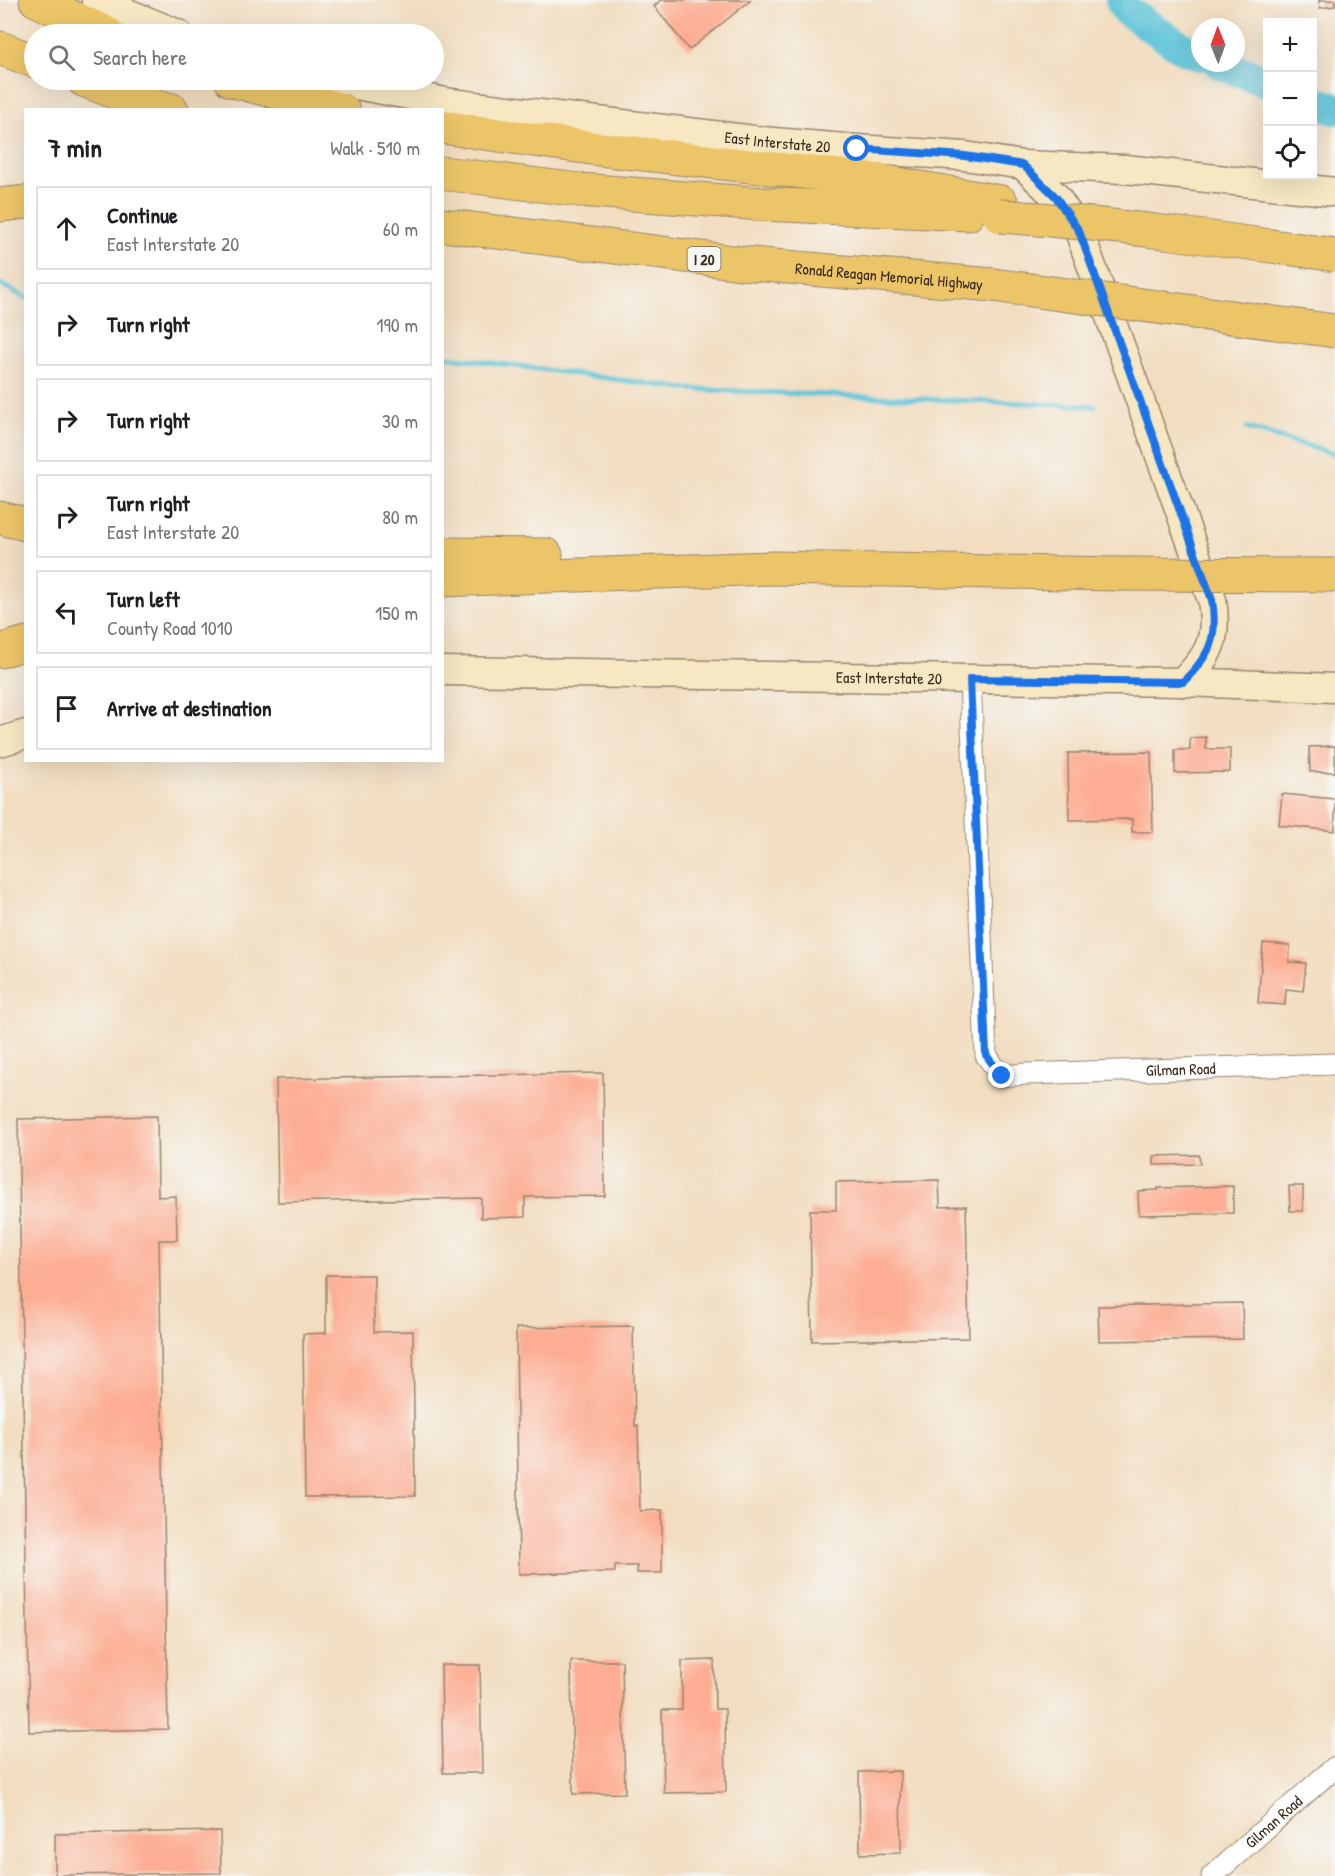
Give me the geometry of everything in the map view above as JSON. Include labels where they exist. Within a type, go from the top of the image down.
[{"type":"highway","points":[[36,0],[87,24]]},
{"type":"highway","points":[[0,48],[24,57]]},
{"type":"highway","points":[[109,90],[165,108]]},
{"type":"highway","points":[[268,90],[336,108]]},
{"type":"highway","points":[[444,127],[622,152],[875,180],[1000,209],[1335,255]]},
{"type":"highway","points":[[444,173],[580,190],[764,204],[1000,209]]},
{"type":"highway","points":[[0,205],[24,202]]},
{"type":"highway","name":"Ronald Reagan Memorial Highway","points":[[444,225],[741,263],[993,285],[1335,331]]},
{"type":"highway","points":[[0,518],[24,524]]},
{"type":"highway","points":[[444,554],[539,555],[773,568],[1118,574],[1335,574]]},
{"type":"highway","points":[[444,580],[773,568]]},
{"type":"highway","points":[[0,651],[24,644]]},
{"type":"main road","points":[[96,0],[154,24]]},
{"type":"main road","name":"East Interstate 20","points":[[383,90],[451,103],[762,141],[965,156],[1023,165],[1125,169],[1335,192]]},
{"type":"main road","points":[[1023,165],[1056,197],[1079,231],[1212,600],[1215,619],[1214,636],[1202,664],[1183,682]]},
{"type":"main road","name":"East Interstate 20","points":[[444,671],[1183,682],[1326,688]]},
{"type":"main road","points":[[0,742],[24,735]]},
{"type":"street","name":"Gilman Road","points":[[970,679],[986,1055],[1002,1076],[1335,1064]]},
{"type":"street","name":"Gilman Road","points":[[1212,1876],[1335,1767]]},
{"type":"building","points":[[661,0],[751,0],[689,50],[654,6]]},
{"type":"building","points":[[1319,0],[1335,0],[1335,6],[1320,8]]},
{"type":"building","points":[[1206,737],[1206,749],[1230,749],[1230,772],[1175,773],[1175,750],[1190,750],[1190,738]]},
{"type":"building","points":[[1335,746],[1335,772],[1310,772],[1309,747]]},
{"type":"building","points":[[1151,752],[1153,832],[1132,832],[1132,819],[1069,820],[1068,753]]},
{"type":"building","points":[[1282,794],[1335,799],[1335,831],[1279,825]]},
{"type":"building","points":[[1263,943],[1290,945],[1289,962],[1306,963],[1303,991],[1286,989],[1285,1005],[1258,1003]]},
{"type":"building","points":[[603,1073],[605,1196],[525,1197],[525,1217],[481,1218],[481,1198],[278,1202],[276,1079]]},
{"type":"building","points":[[157,1116],[158,1197],[176,1196],[177,1240],[159,1240],[168,1729],[29,1732],[18,1119]]},
{"type":"building","points":[[1199,1155],[1200,1164],[1154,1165],[1154,1156]]},
{"type":"building","points":[[939,1180],[940,1207],[966,1206],[969,1338],[812,1341],[810,1210],[836,1210],[836,1182]]},
{"type":"building","points":[[1233,1186],[1233,1213],[1139,1215],[1138,1191],[1158,1190],[1158,1188]]},
{"type":"building","points":[[1289,1186],[1303,1186],[1303,1211],[1290,1211]]},
{"type":"building","points":[[326,1275],[374,1275],[374,1332],[413,1331],[415,1496],[305,1497],[303,1334],[326,1333]]},
{"type":"building","points":[[1242,1303],[1243,1339],[1099,1341],[1098,1306]]},
{"type":"building","points":[[633,1326],[640,1511],[662,1510],[662,1573],[637,1573],[637,1566],[615,1566],[615,1572],[519,1574],[516,1328]]},
{"type":"building","points":[[714,1660],[715,1709],[725,1709],[726,1792],[664,1793],[662,1710],[682,1710],[682,1661]]},
{"type":"building","points":[[571,1661],[622,1661],[625,1793],[573,1794]]},
{"type":"building","points":[[441,1665],[480,1665],[482,1773],[443,1773]]},
{"type":"building","points":[[900,1771],[901,1853],[860,1854],[859,1772]]},
{"type":"building","points":[[220,1831],[221,1873],[55,1875],[55,1834]]},
{"type":"waterway","points":[[1121,0],[1126,10],[1191,52]]},
{"type":"waterway","points":[[1242,72],[1263,80]]},
{"type":"waterway","points":[[1317,102],[1335,109]]},
{"type":"waterway","points":[[0,284],[24,297]]},
{"type":"waterway","points":[[444,356],[687,389],[1095,406]]},
{"type":"waterway","points":[[1247,428],[1335,454]]},
{"type":"route","points":[[857,149],[965,156],[1023,165],[1056,197],[1079,231],[1212,600],[1215,619],[1214,636],[1202,664],[1183,682],[970,679],[986,1055],[1002,1076]]}]
